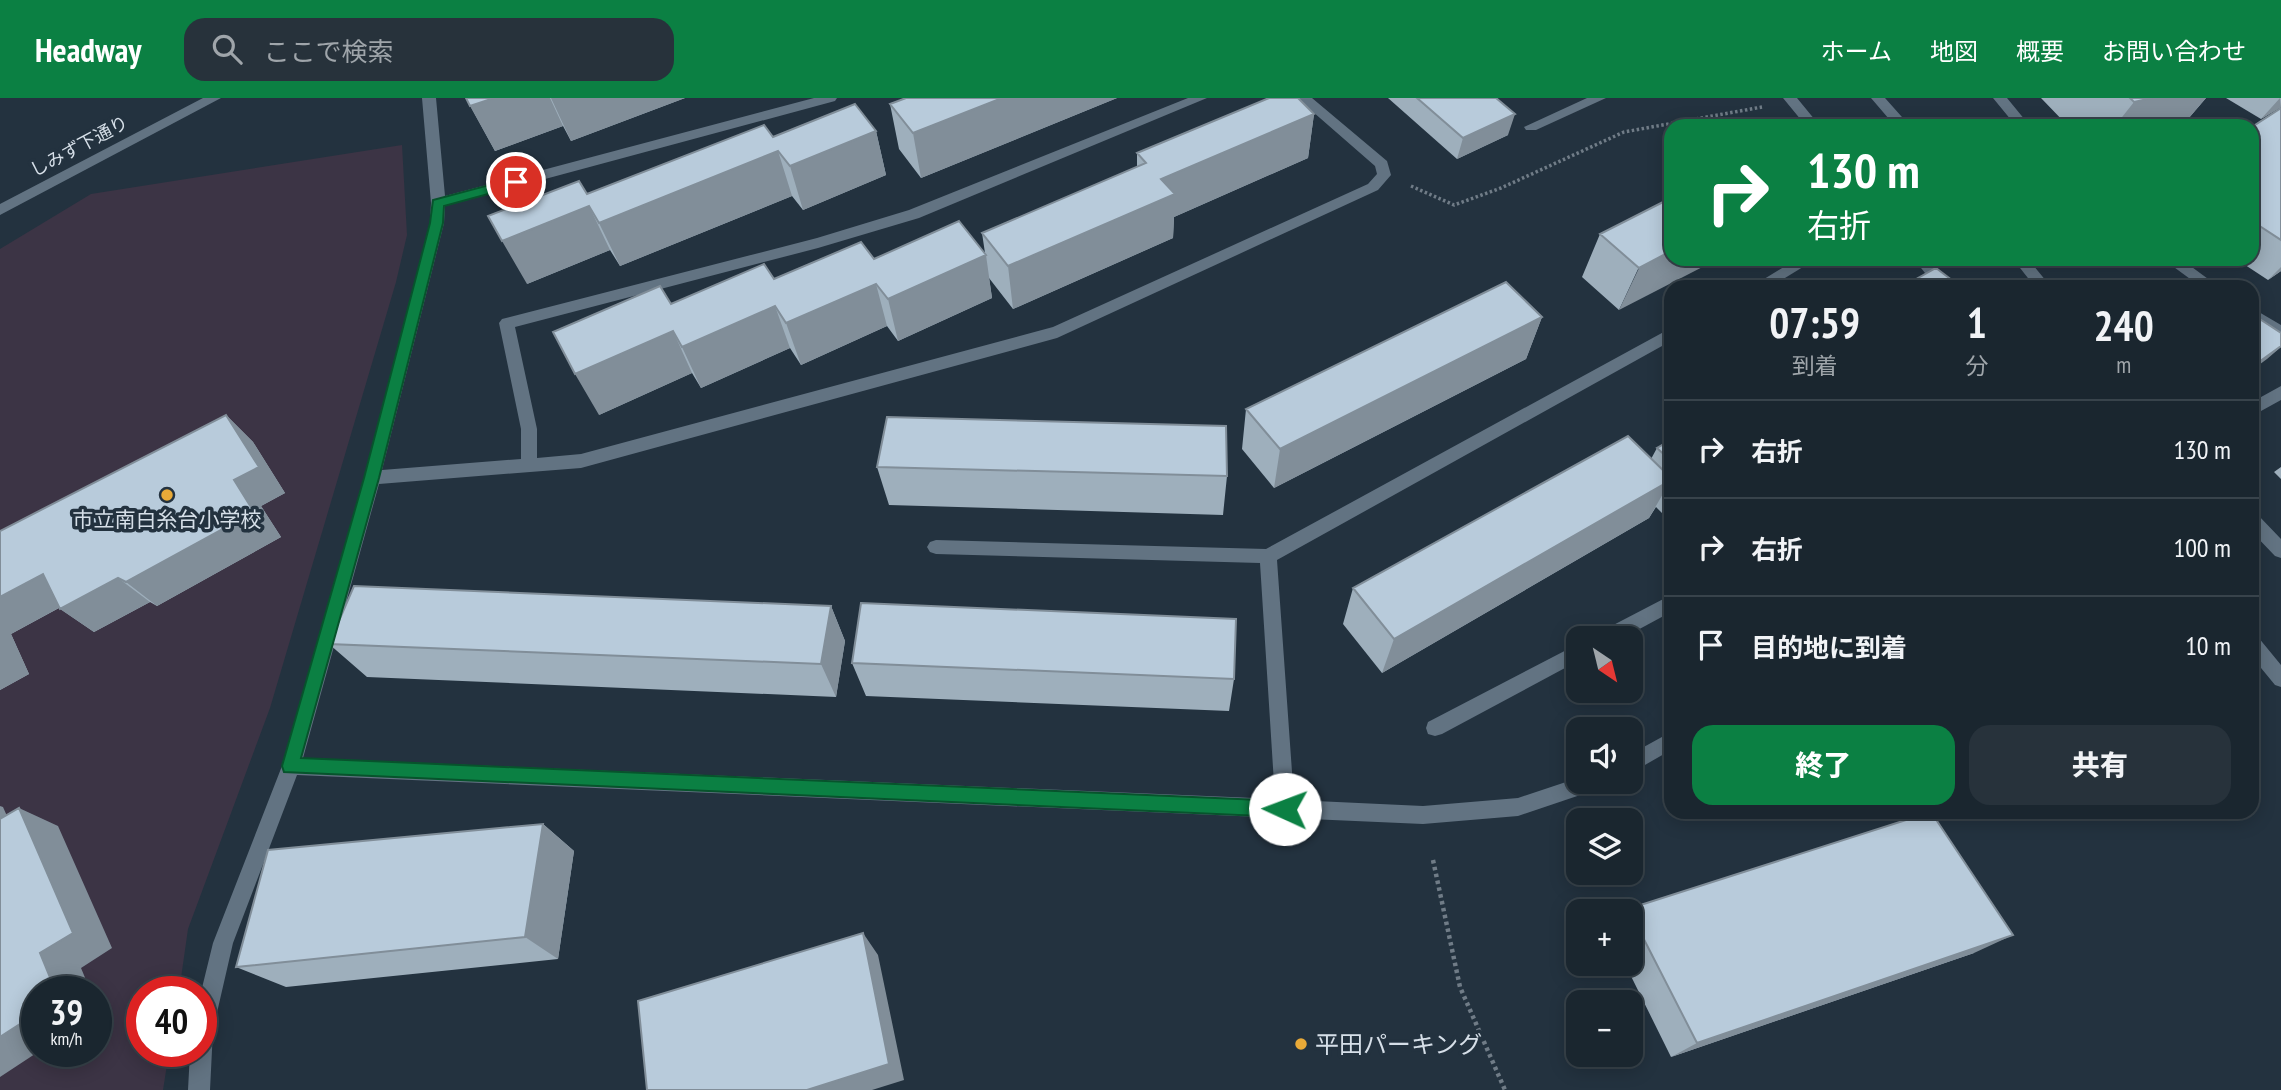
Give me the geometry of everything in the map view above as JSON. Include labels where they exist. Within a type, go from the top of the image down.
[{"type":"street","name":"しみず下通り","points":[[0,210],[214,98]]},
{"type":"street","points":[[200,1090],[202,1030],[223,943],[290,766],[372,478],[437,223],[438,203],[429,98]]},
{"type":"street","points":[[438,203],[830,98]]},
{"type":"street","points":[[529,466],[529,429],[507,323],[818,243],[914,214],[1200,98]]},
{"type":"street","points":[[372,478],[581,461],[1057,332],[1373,187],[1384,174],[1382,164],[1304,98]]},
{"type":"street","points":[[1531,127],[1599,98]]},
{"type":"street","points":[[1790,98],[1807,119]]},
{"type":"street","points":[[1878,98],[1897,119]]},
{"type":"street","points":[[2000,98],[2016,119]]},
{"type":"street","points":[[1771,280],[1796,266]]},
{"type":"street","points":[[1927,266],[1938,280]]},
{"type":"street","points":[[2026,266],[2038,280]]},
{"type":"street","points":[[2180,266],[2202,280]]},
{"type":"street","points":[[2259,319],[2281,333]]},
{"type":"street","points":[[936,547],[1268,556],[1664,338]]},
{"type":"street","points":[[2259,406],[2281,392]]},
{"type":"street","points":[[2259,527],[2281,551]]},
{"type":"street","points":[[1268,556],[1285,809]]},
{"type":"street","points":[[1628,626],[1664,607]]},
{"type":"street","points":[[2259,652],[2281,679]]},
{"type":"street","points":[[1434,728],[1566,658]]},
{"type":"street","points":[[1643,757],[1664,744]]},
{"type":"street","points":[[290,766],[1423,815],[1518,807],[1566,791]]},
{"type":"path","points":[[1695,119],[1771,105]]},
{"type":"path","points":[[1384,174],[1454,205],[1501,188],[1624,132],[1664,125]]},
{"type":"path","points":[[1433,860],[1460,987],[1505,1090]]},
{"type":"shaded area","name":"市立南白糸台小学校","points":[[402,145],[407,235],[396,282],[270,708],[188,929],[181,976],[126,976],[126,1067],[167,1067],[163,1090],[0,1090],[0,249],[91,194]]},
{"type":"building","points":[[466,98],[494,98],[470,106]]},
{"type":"building","points":[[906,98],[1002,98],[913,133],[890,104]]},
{"type":"building","points":[[1269,98],[1298,98],[1314,114],[1161,179],[1175,194],[1008,266],[982,233],[1146,163],[1137,153]]},
{"type":"building","points":[[1417,98],[1496,98],[1515,114],[1463,138]]},
{"type":"building","points":[[2130,98],[2152,98],[2134,102]]},
{"type":"building","points":[[855,104],[876,131],[790,166],[778,151],[599,223],[589,206],[502,241],[488,216],[579,181],[587,194],[764,125],[773,137]]},
{"type":"building","points":[[2281,108],[2281,240],[2259,226],[2259,122]]},
{"type":"building","points":[[1664,202],[1664,255],[1639,268],[1600,234]]},
{"type":"building","points":[[959,221],[986,255],[888,299],[876,284],[786,323],[775,306],[682,347],[673,331],[575,374],[553,332],[660,286],[671,304],[764,264],[774,279],[861,242],[874,259]]},
{"type":"building","points":[[1936,268],[1952,280],[1915,280]]},
{"type":"building","points":[[1506,282],[1542,317],[1280,449],[1246,409]]},
{"type":"building","points":[[2259,319],[2281,333],[2281,346],[2259,362]]},
{"type":"building","points":[[226,415],[259,467],[234,480],[254,512],[126,582],[118,578],[60,609],[43,574],[0,597],[0,531]]},
{"type":"building","points":[[887,417],[1226,426],[1227,476],[877,467]]},
{"type":"building","points":[[1628,436],[1664,471],[1664,484],[1394,639],[1353,588]]},
{"type":"building","points":[[1664,444],[1664,454],[1657,448]]},
{"type":"building","points":[[354,586],[831,606],[821,664],[329,644]]},
{"type":"building","points":[[861,603],[1236,619],[1234,679],[852,663]]},
{"type":"building","points":[[19,808],[73,933],[40,953],[49,976],[21,976],[21,1023],[0,1037],[0,819]]},
{"type":"building","points":[[1909,819],[1936,819],[2013,935],[1697,1043],[1643,937],[1643,904]]},
{"type":"building","points":[[543,824],[525,937],[236,967],[268,850]]},
{"type":"building","points":[[863,933],[889,1064],[807,1090],[647,1090],[638,1001]]},
{"type":"place","name":"市立南白糸台小学校","points":[[167,495]]},
{"type":"place","name":"平田パーキング","points":[[1301,1044]]},
{"type":"route","points":[[516,182],[438,203],[437,223],[372,478],[290,766],[1285,809]]}]
